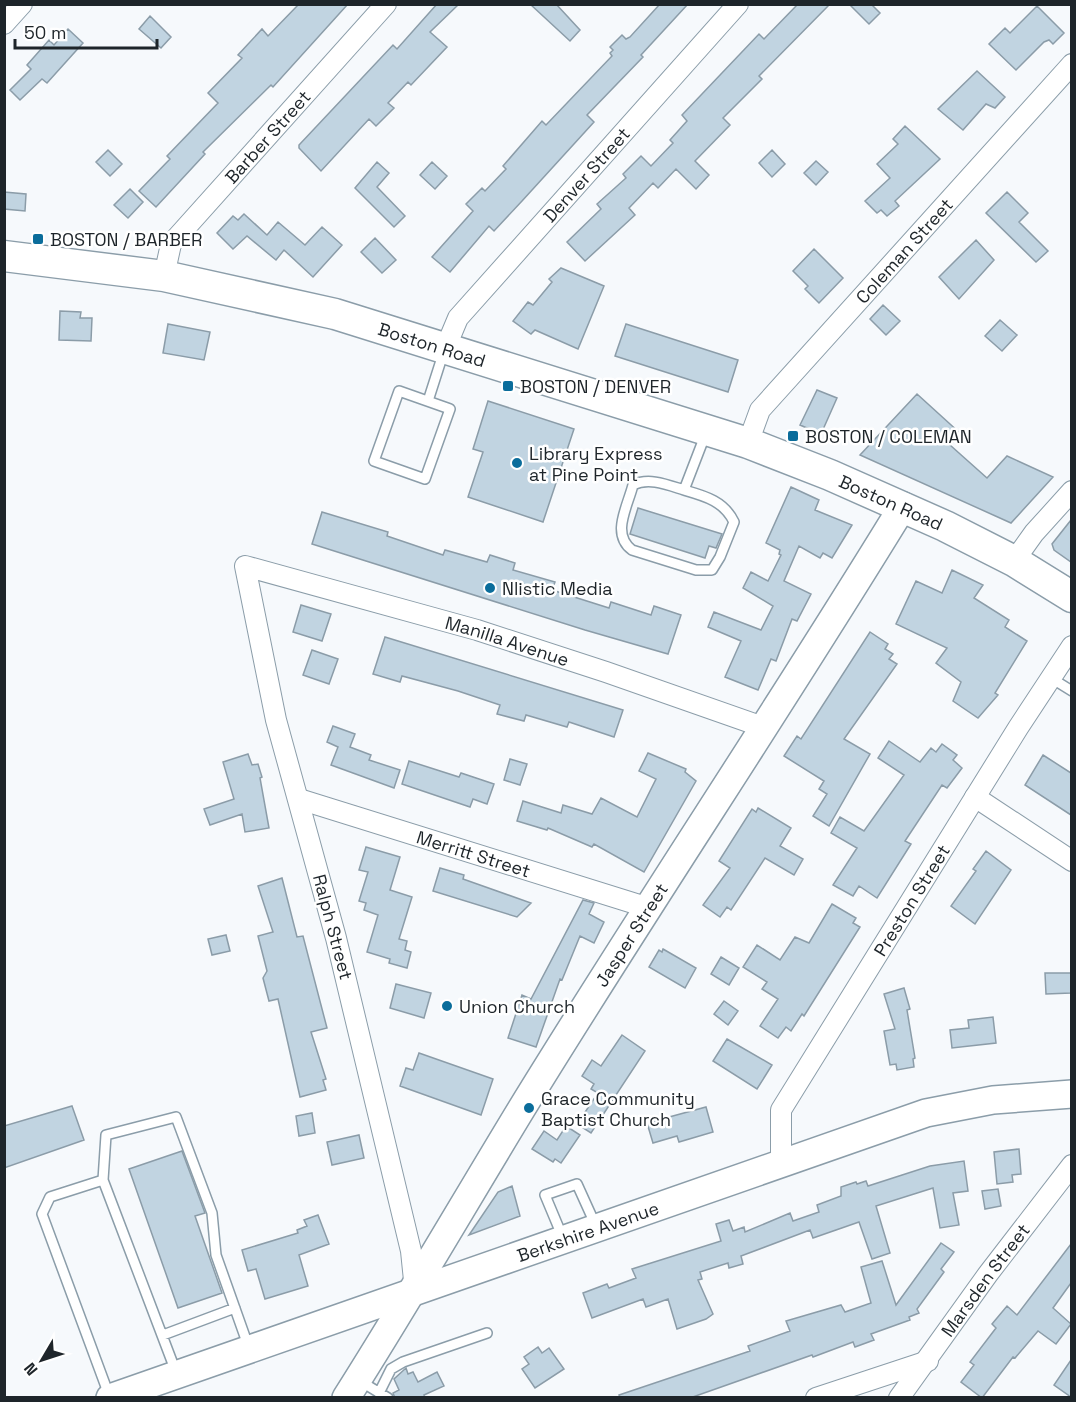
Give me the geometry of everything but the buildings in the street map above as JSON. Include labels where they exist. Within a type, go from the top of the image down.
[{"type":"main road","name":"Boston Road","points":[[4,256],[164,276],[335,314],[748,443],[903,506],[1014,561],[1071,597]]},
{"type":"main road","name":"Jasper Street","points":[[368,1392],[415,1290],[522,1108],[766,728],[903,506]]},
{"type":"main road","name":"Berkshire Avenue","points":[[110,1398],[782,1161],[926,1113],[993,1100],[1071,1094]]},
{"type":"street","points":[[4,24],[22,4]]},
{"type":"street","name":"Barber Street","points":[[164,276],[171,244],[386,4]]},
{"type":"street","name":"Denver Street","points":[[445,349],[458,318],[738,4]]},
{"type":"street","name":"Coleman Street","points":[[748,443],[760,411],[1071,64]]},
{"type":"street","points":[[1014,561],[1071,491]]},
{"type":"street","name":"Manilla Avenue","points":[[245,566],[477,630],[766,728]]},
{"type":"street","name":"Ralph Street","points":[[245,566],[276,720],[353,1003],[411,1251],[415,1290]]},
{"type":"street","name":"Preston Street","points":[[782,1161],[781,1110],[1071,646]]},
{"type":"street","points":[[975,797],[1071,861]]},
{"type":"street","name":"Merritt Street","points":[[299,799],[650,908]]},
{"type":"street","name":"Marsden Street","points":[[899,1398],[928,1361],[988,1274],[1071,1166]]},
{"type":"street","points":[[816,1398],[928,1361]]},
{"type":"lane","points":[[428,401],[445,349]]},
{"type":"lane","points":[[399,391],[428,401],[450,409],[425,479],[374,461],[399,391]]},
{"type":"lane","points":[[684,490],[707,430]]},
{"type":"lane","points":[[641,481],[651,481],[684,490],[709,497],[727,511],[734,522],[720,557],[712,570],[696,570],[632,550],[624,543],[620,533],[633,485],[641,481]]},
{"type":"lane","points":[[1050,678],[1071,691]]},
{"type":"lane","points":[[177,1374],[103,1180],[106,1135],[176,1117],[212,1213],[216,1255],[249,1348]]},
{"type":"lane","points":[[103,1180],[50,1197],[42,1214],[110,1398]]},
{"type":"lane","points":[[562,1238],[545,1195],[577,1184],[596,1226]]},
{"type":"lane","points":[[163,1335],[235,1308]]},
{"type":"lane","points":[[368,1392],[391,1369],[403,1362],[487,1333]]},
{"type":"place","name":"BOSTON / BARBER","points":[[38,239]]},
{"type":"place","name":"BOSTON / DENVER","points":[[508,386]]},
{"type":"place","name":"BOSTON / COLEMAN","points":[[793,436]]},
{"type":"place","name":"Library Express at Pine Point","points":[[517,463]]},
{"type":"place","name":"Nlistic Media","points":[[490,588]]},
{"type":"place","name":"Union Church","points":[[447,1006]]},
{"type":"place","name":"Grace Community Baptist Church","points":[[529,1108]]}]
